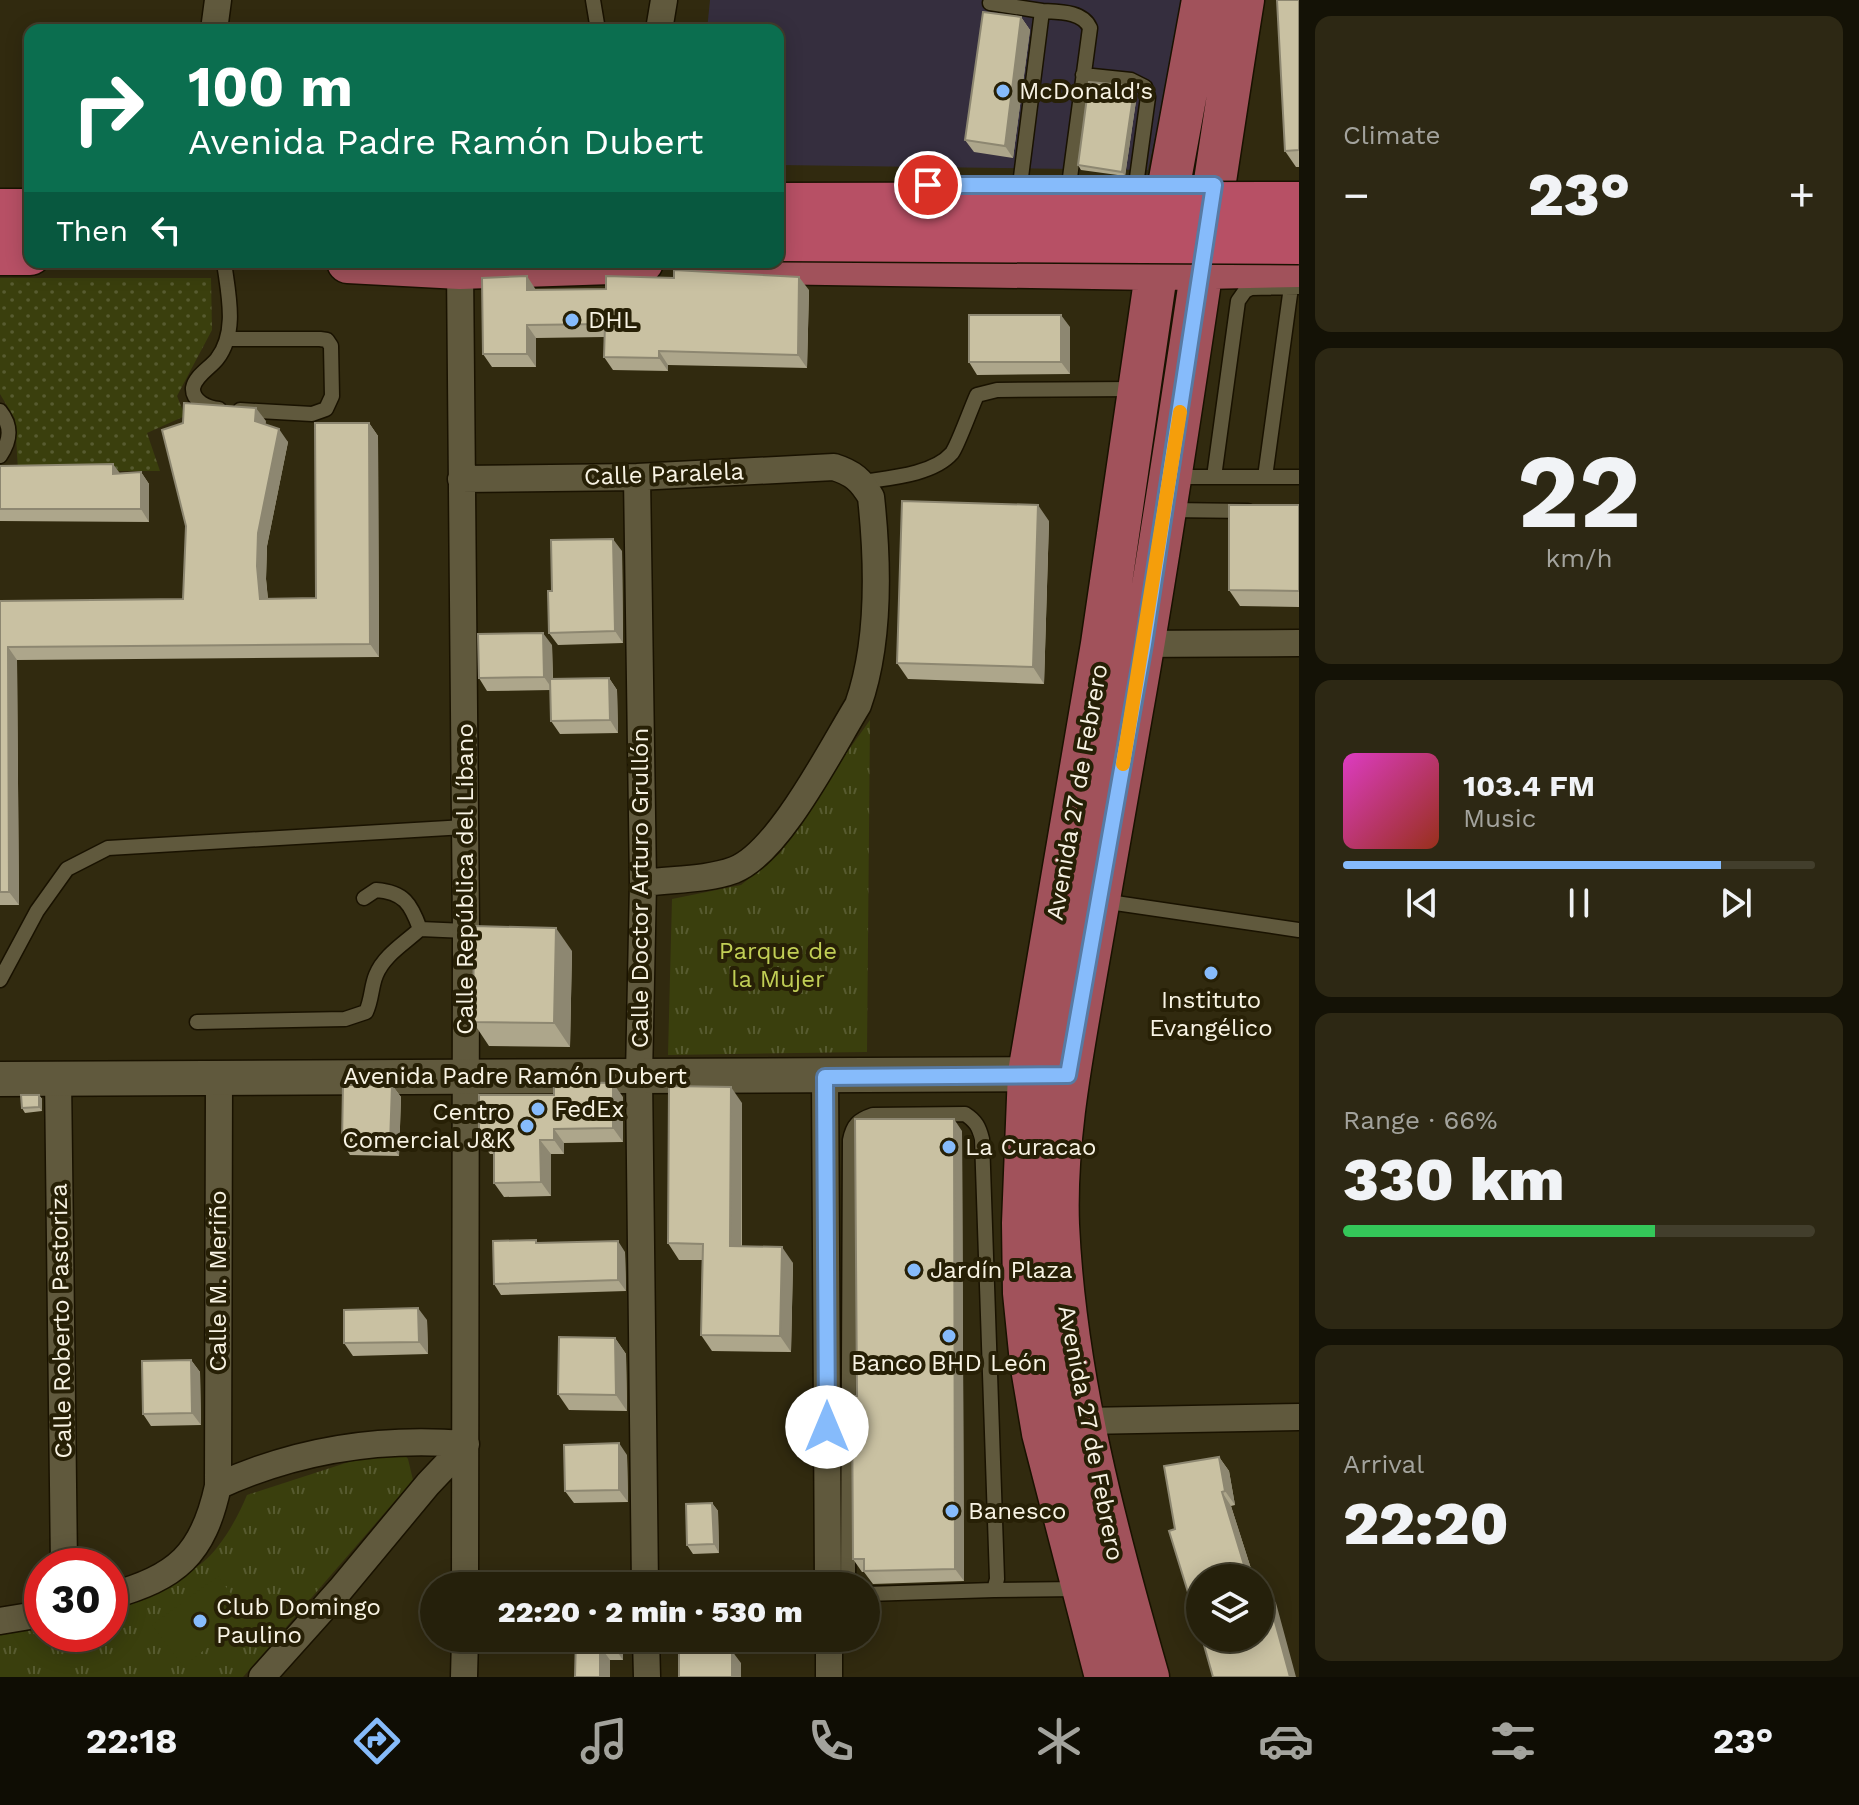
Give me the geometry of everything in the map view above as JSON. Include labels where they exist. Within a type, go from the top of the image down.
[{"type":"highway","points":[[784,205],[1299,204]]},
{"type":"highway","points":[[0,211],[24,211]]},
{"type":"highway","points":[[784,239],[1299,242]]},
{"type":"highway","points":[[0,253],[24,253]]},
{"type":"main road","name":"Avenida 27 de Febrero","points":[[1148,1677],[1123,1590],[1084,1421],[1063,1292],[1049,1074],[1102,644],[1156,269],[1152,185],[1203,0]]},
{"type":"main road","name":"Avenida 27 de Febrero","points":[[1106,1677],[1043,1433],[1031,1362],[1024,1293],[1024,1153],[1099,900],[1144,644],[1243,0]]},
{"type":"main road","points":[[784,185],[1299,185]]},
{"type":"main road","points":[[784,263],[1203,268],[1296,280]]},
{"type":"street","points":[[215,24],[218,0]]},
{"type":"street","points":[[660,24],[664,0]]},
{"type":"street","name":"Calle República del Líbano","points":[[460,268],[466,931],[465,1572]]},
{"type":"street","name":"Calle Paralela","points":[[461,479],[637,477],[834,467],[849,472],[862,482]]},
{"type":"street","name":"Calle Doctor Arturo Grullón","points":[[637,477],[643,883],[639,1076],[645,1572]]},
{"type":"street","points":[[643,883],[723,873],[757,856],[789,817],[858,705],[865,687],[874,623],[873,515],[871,497],[862,482]]},
{"type":"street","points":[[1102,644],[1299,643]]},
{"type":"street","name":"Avenida Padre Ramón Dubert","points":[[0,1079],[1049,1074]]},
{"type":"street","name":"Calle Roberto Pastoriza","points":[[58,1077],[64,1548]]},
{"type":"street","name":"Calle M. Meriño","points":[[128,1590],[160,1578],[189,1554],[211,1518],[218,1486],[219,1077]]},
{"type":"street","points":[[825,1077],[828,1572]]},
{"type":"street","points":[[1043,1433],[1084,1421],[1299,1417]]},
{"type":"street","points":[[218,1486],[272,1465],[359,1445],[403,1441],[466,1444]]},
{"type":"street","points":[[265,1675],[428,1484],[466,1444]]},
{"type":"street","points":[[0,1621],[24,1617]]},
{"type":"street","points":[[464,1677],[465,1652]]},
{"type":"street","points":[[646,1652],[647,1677]]},
{"type":"street","points":[[829,1652],[829,1677]]},
{"type":"lane","points":[[593,0],[597,24]]},
{"type":"lane","points":[[990,3],[1068,13],[1088,22],[1090,37],[1069,185]]},
{"type":"lane","points":[[1020,185],[1042,11]]},
{"type":"lane","points":[[1083,75],[1131,80],[1145,87],[1152,185]]},
{"type":"lane","points":[[225,268],[230,310],[228,339],[218,358],[198,378],[193,388],[196,398],[208,408],[312,414],[320,413],[330,404],[331,346],[327,340],[228,339]]},
{"type":"lane","points":[[1214,477],[1238,301],[1251,288],[1296,280],[1265,477]]},
{"type":"lane","points":[[862,482],[904,477],[931,467],[952,453],[977,395],[997,390],[1138,389]]},
{"type":"lane","points":[[0,411],[9,427],[9,441],[0,456]]},
{"type":"lane","points":[[1167,493],[1214,477],[1299,477]]},
{"type":"lane","points":[[1167,493],[1269,512]]},
{"type":"lane","points":[[0,980],[37,911],[67,869],[108,848],[465,827]]},
{"type":"lane","points":[[364,898],[376,890],[394,891],[405,899],[420,929]]},
{"type":"lane","points":[[1099,900],[1299,930]]},
{"type":"lane","points":[[197,1022],[345,1019],[366,1012],[373,995],[375,976],[385,958],[420,929],[466,931]]},
{"type":"lane","points":[[848,1572],[852,1130],[860,1119],[873,1115],[965,1114],[974,1119],[982,1139],[997,1579],[994,1590]]},
{"type":"lane","points":[[880,1594],[1082,1588]]},
{"type":"shaded area","points":[[710,0],[1186,0],[1148,170],[784,165],[784,24],[708,24]]},
{"type":"green space","points":[[0,278],[211,278],[212,330],[177,396],[185,416],[147,433],[160,471],[18,471],[15,419],[0,394]]},
{"type":"green space","name":"Parque de la Mujer","points":[[870,720],[867,1052],[668,1055],[672,899],[741,885],[780,853]]},
{"type":"green space","points":[[398,1446],[408,1459],[413,1480],[243,1677],[0,1677],[0,1633],[24,1627],[24,1652],[128,1652],[128,1599],[202,1563],[228,1532],[247,1495]]},
{"type":"green space","name":"Club Domingo Paulino","points":[[218,1576],[248,1617],[183,1666],[152,1625]]},
{"type":"building","points":[[1277,0],[1299,0],[1299,150],[1285,151]]},
{"type":"building","name":"McDonald's","points":[[983,12],[1021,17],[1005,146],[965,140]]},
{"type":"building","points":[[1089,82],[1124,85],[1134,90],[1122,172],[1078,165]]},
{"type":"building","points":[[674,270],[799,277],[798,355],[659,351],[659,358],[604,357],[605,324],[527,325],[527,354],[483,354],[482,278],[527,276],[527,290],[606,289],[606,276],[674,278]]},
{"type":"building","points":[[969,315],[1061,315],[1061,362],[969,362]]},
{"type":"building","points":[[184,403],[256,408],[255,421],[279,429],[258,533],[260,599],[316,598],[315,423],[369,423],[370,644],[8,647],[9,892],[0,892],[0,601],[183,599],[186,526],[162,430],[183,423]]},
{"type":"building","points":[[113,464],[113,474],[141,472],[141,509],[0,509],[0,466]]},
{"type":"building","points":[[902,501],[1038,505],[1033,667],[897,663]]},
{"type":"building","points":[[1229,505],[1299,505],[1299,591],[1229,590]]},
{"type":"building","points":[[613,539],[615,631],[549,633],[551,540]]},
{"type":"building","points":[[543,633],[544,677],[479,678],[478,634]]},
{"type":"building","points":[[609,678],[610,720],[551,721],[550,679]]},
{"type":"building","points":[[474,926],[556,928],[554,1023],[473,1022]]},
{"type":"building","points":[[554,1082],[613,1083],[613,1128],[554,1129],[554,1140],[540,1140],[541,1182],[494,1183],[494,1140],[479,1140],[479,1095],[554,1095]]},
{"type":"building","points":[[343,1085],[392,1085],[390,1144],[342,1143]]},
{"type":"building","points":[[669,1086],[731,1087],[730,1246],[782,1247],[780,1336],[701,1335],[703,1244],[668,1243]]},
{"type":"building","points":[[21,1095],[39,1095],[39,1107],[22,1108]]},
{"type":"building","name":"Jardín Plaza","points":[[855,1119],[954,1119],[955,1569],[864,1571],[864,1559],[853,1559],[852,1396],[857,1396]]},
{"type":"building","points":[[536,1240],[536,1243],[618,1241],[618,1280],[494,1284],[493,1241]]},
{"type":"building","points":[[418,1308],[419,1342],[344,1343],[344,1310]]},
{"type":"building","points":[[559,1337],[615,1338],[616,1395],[558,1394]]},
{"type":"building","points":[[191,1360],[192,1413],[143,1414],[142,1361]]},
{"type":"building","points":[[619,1443],[619,1490],[565,1491],[564,1445]]},
{"type":"building","points":[[1219,1457],[1225,1491],[1222,1492],[1244,1564],[1186,1564],[1186,1586],[1169,1531],[1175,1529],[1164,1466]]},
{"type":"building","points":[[712,1503],[714,1544],[687,1545],[686,1504]]},
{"type":"building","points":[[1274,1618],[1290,1677],[1213,1677],[1206,1652],[1274,1652]]},
{"type":"building","points":[[576,1652],[600,1652],[600,1677],[575,1677]]},
{"type":"building","points":[[679,1652],[732,1652],[732,1677],[679,1677]]},
{"type":"slow traffic","points":[[1123,764],[1180,412]]},
{"type":"place","name":"McDonald's","points":[[1003,91]]},
{"type":"place","name":"DHL","points":[[572,320]]},
{"type":"place","name":"Instituto Evangélico","points":[[1211,973]]},
{"type":"place","name":"FedEx","points":[[538,1109]]},
{"type":"place","name":"Centro Comercial J&K","points":[[527,1126]]},
{"type":"place","name":"La Curacao","points":[[949,1147]]},
{"type":"place","name":"Jardín Plaza","points":[[914,1270]]},
{"type":"place","name":"Banco BHD León","points":[[949,1336]]},
{"type":"place","name":"Banesco","points":[[952,1511]]},
{"type":"place","name":"Club Domingo Paulino","points":[[200,1621]]},
{"type":"route","points":[[827,1427],[825,1077],[1068,1075],[1144,644],[1214,185],[928,185]]}]
